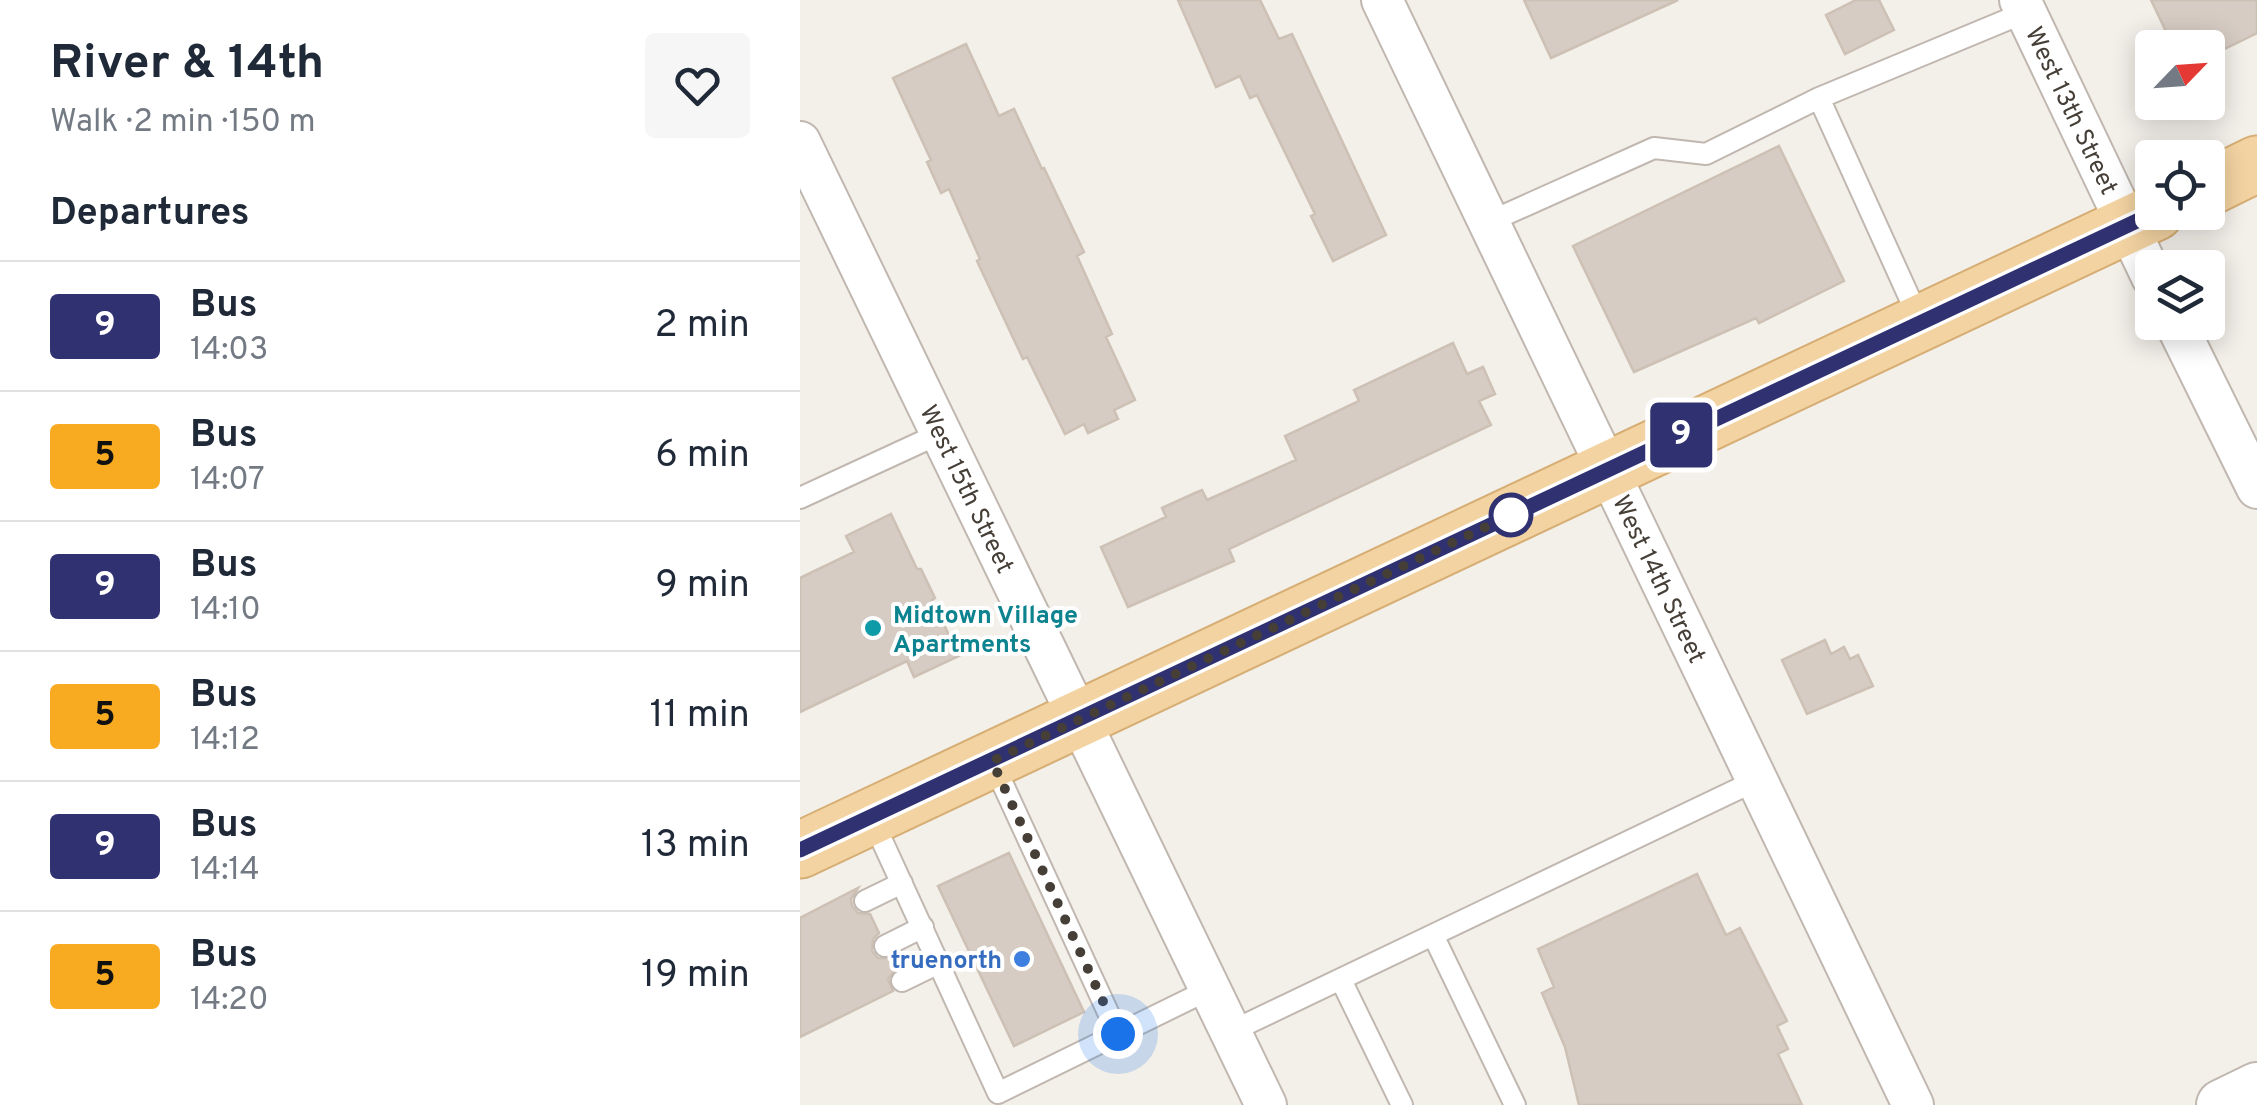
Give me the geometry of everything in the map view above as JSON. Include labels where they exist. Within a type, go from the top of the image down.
[{"type":"main road","points":[[2225,180],[2257,164]]},
{"type":"main road","points":[[800,850],[2135,222]]},
{"type":"street","name":"West 14th Street","points":[[1382,0],[1914,1105]]},
{"type":"street","name":"West 13th Street","points":[[2023,6],[2135,206]]},
{"type":"street","name":"West 15th Street","points":[[800,142],[1263,1104]]},
{"type":"street","points":[[2184,340],[2257,488]]},
{"type":"street","points":[[2222,1105],[2257,1088]]},
{"type":"lane","points":[[1488,222],[1654,148],[1706,154],[1818,98],[2023,6]]},
{"type":"lane","points":[[1818,98],[1921,323]]},
{"type":"lane","points":[[800,498],[941,434]]},
{"type":"lane","points":[[992,761],[1118,1034]]},
{"type":"lane","points":[[1230,1032],[1757,780]]},
{"type":"lane","points":[[871,817],[998,1092],[1210,989]]},
{"type":"lane","points":[[864,902],[902,884]]},
{"type":"lane","points":[[886,946],[922,928]]},
{"type":"lane","points":[[1433,935],[1515,1105]]},
{"type":"lane","points":[[902,981],[938,963]]},
{"type":"lane","points":[[1341,980],[1402,1105]]},
{"type":"building","points":[[1178,0],[1260,0],[1279,39],[1292,34],[1386,235],[1333,261],[1311,216],[1315,214],[1257,95],[1250,98],[1240,76],[1216,87]]},
{"type":"building","points":[[1524,0],[1678,0],[1551,58]]},
{"type":"building","points":[[1856,0],[1879,0],[1894,30],[1845,54],[1826,15]]},
{"type":"building","points":[[2151,0],[2257,0],[2257,33],[2225,49],[2225,30],[2165,30]]},
{"type":"building","points":[[966,44],[999,116],[1014,109],[1084,252],[1077,256],[1112,334],[1106,337],[1135,400],[1114,410],[1118,419],[1088,433],[1084,424],[1065,434],[1027,357],[1023,359],[977,261],[980,259],[949,189],[941,193],[927,162],[931,160],[893,78]]},
{"type":"building","points":[[1779,146],[1844,281],[1759,323],[1756,318],[1634,372],[1573,246]]},
{"type":"building","points":[[1453,343],[1467,374],[1483,367],[1495,394],[1479,401],[1491,425],[1229,549],[1234,561],[1128,607],[1101,547],[1166,517],[1162,508],[1195,493],[1202,490],[1207,500],[1296,460],[1285,436],[1359,401],[1354,390]]},
{"type":"building","name":"Midtown Village Apartments","points":[[891,514],[935,598],[932,600],[959,656],[914,677],[907,661],[800,712],[800,578],[854,552],[846,536]]},
{"type":"building","points":[[1825,640],[1831,654],[1844,647],[1850,659],[1858,655],[1873,686],[1807,714],[1782,660]]},
{"type":"building","points":[[1009,853],[1084,1012],[1014,1046],[938,886]]},
{"type":"building","points":[[1697,874],[1726,935],[1740,928],[1787,1021],[1777,1026],[1788,1049],[1778,1054],[1802,1105],[1579,1105],[1565,1047],[1542,993],[1554,987],[1538,949]]},
{"type":"building","points":[[858,888],[851,899],[852,906],[858,913],[870,914],[879,933],[873,939],[872,951],[878,958],[891,958],[896,969],[888,979],[893,991],[800,1037],[800,918]]},
{"type":"bus line","name":"9","points":[[800,850],[2135,222]]},
{"type":"place","name":"Midtown Village Apartments","points":[[873,628]]},
{"type":"place","name":"truenorth","points":[[1022,959]]},
{"type":"route","points":[[1118,1034],[992,761],[1511,515]]}]
